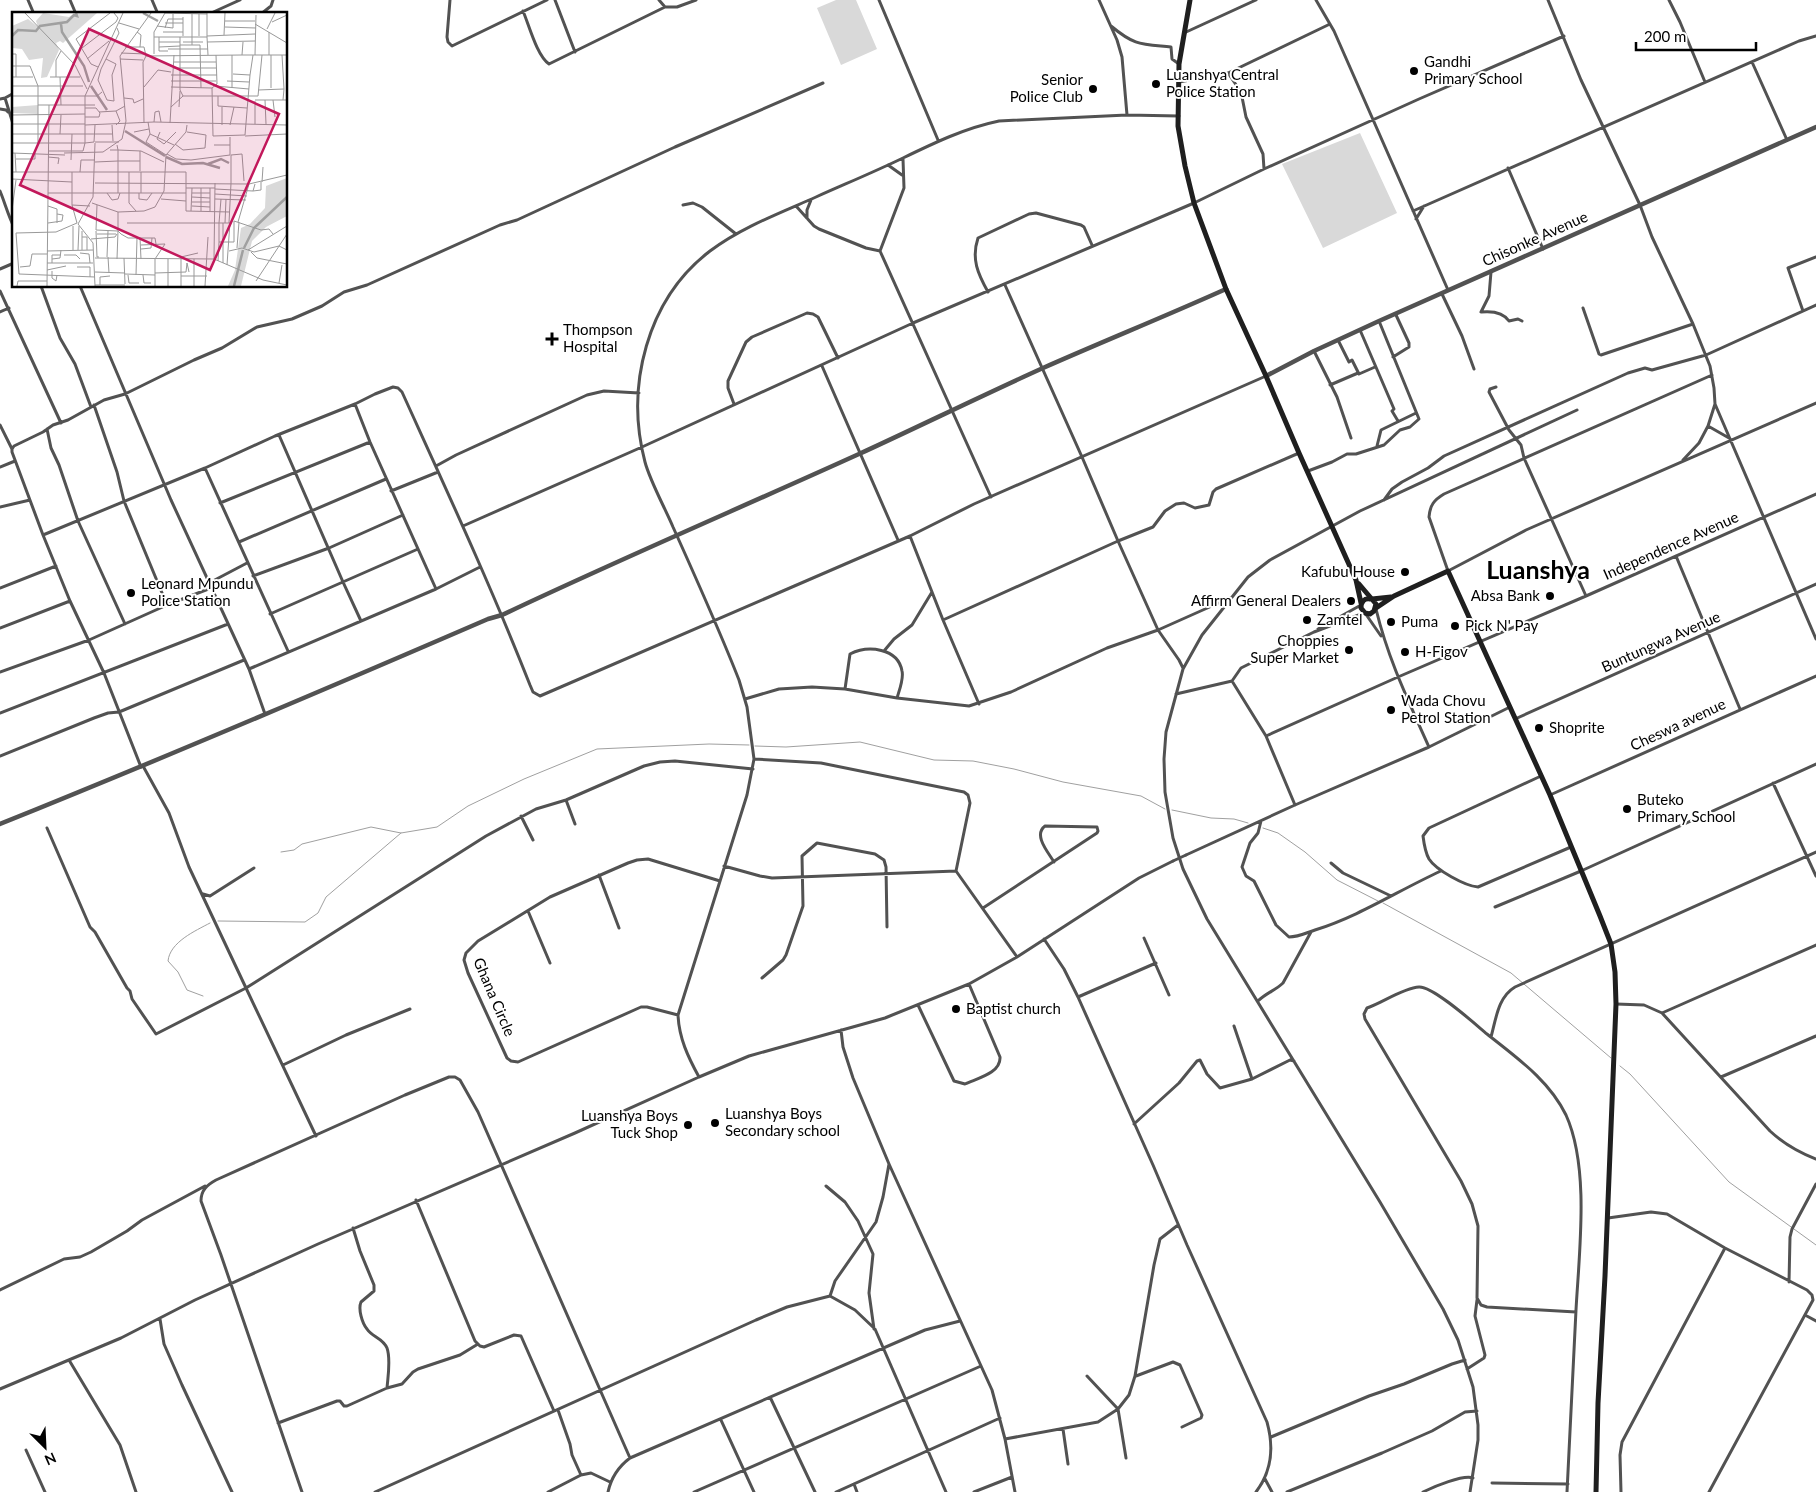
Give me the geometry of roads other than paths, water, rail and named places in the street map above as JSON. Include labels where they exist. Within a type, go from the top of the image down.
[{"type":"main road","points":[[1190,0],[1179,64],[1178,126],[1194,203],[1226,289],[1356,580],[1361,610],[1365,613],[1372,613],[1376,608],[1394,596],[1448,571],[1550,795],[1611,944],[1615,972],[1616,1004],[1608,1218],[1598,1402],[1596,1492]]},
{"type":"main road","points":[[1356,580],[1376,604],[1376,608]]},
{"type":"main road","points":[[1361,604],[1365,599],[1394,596]]},
{"type":"street","points":[[28,0],[33,12]]},
{"type":"street","points":[[70,0],[75,12]]},
{"type":"street","points":[[152,0],[157,12]]},
{"type":"street","points":[[213,12],[240,0]]},
{"type":"street","points":[[264,12],[271,6],[272,0]]},
{"type":"street","points":[[450,0],[448,42],[452,46],[547,0]]},
{"type":"street","points":[[555,0],[575,52]]},
{"type":"street","points":[[659,0],[665,7]]},
{"type":"street","points":[[879,0],[938,140]]},
{"type":"street","points":[[1099,0],[1122,57],[1127,115]]},
{"type":"street","points":[[1184,33],[1256,0]]},
{"type":"street","points":[[1316,0],[1330,24],[1449,291]]},
{"type":"street","points":[[1548,0],[1581,80],[1604,126],[1640,205],[1663,262],[1693,324],[1712,375],[1715,404],[1816,639]]},
{"type":"street","points":[[1669,0],[1705,82]]},
{"type":"street","points":[[523,11],[547,64],[553,63],[665,7],[672,8],[693,1]]},
{"type":"street","points":[[1179,82],[1228,73],[1330,24]]},
{"type":"street","points":[[1110,25],[1125,38],[1135,43],[1171,47],[1172,59],[1179,64]]},
{"type":"street","points":[[464,529],[463,525],[642,447],[914,323],[1194,203],[1264,169],[1564,36]]},
{"type":"street","points":[[1413,210],[1705,82],[1816,36]]},
{"type":"street","points":[[1752,62],[1787,140]]},
{"type":"street","points":[[1228,73],[1241,92],[1246,117],[1264,158],[1264,169]]},
{"type":"street","points":[[12,448],[104,400],[125,394],[222,348],[257,327],[292,319],[322,306],[344,292],[389,276],[500,225],[517,220],[675,147],[823,83]]},
{"type":"street","points":[[0,99],[12,94]]},
{"type":"street","points":[[5,98],[12,120]]},
{"type":"street","points":[[0,109],[6,110],[10,114]]},
{"type":"street","points":[[699,1077],[678,1031],[678,1015],[747,794],[754,760],[745,699],[739,680],[645,463],[638,421],[639,393],[644,351],[649,334],[661,308],[672,291],[695,264],[710,251],[736,234],[888,165],[938,140],[986,124],[999,122],[1127,115],[1179,116]]},
{"type":"street","name":"Chisonke Avenue","points":[[1266,376],[1360,330],[1544,250],[1816,127]]},
{"type":"street","points":[[903,158],[904,188],[880,251],[991,497]]},
{"type":"street","points":[[888,165],[903,176]]},
{"type":"street","points":[[1508,168],[1544,250]]},
{"type":"street","points":[[0,191],[7,206],[6,212],[12,223]]},
{"type":"street","points":[[808,218],[807,210],[811,199]]},
{"type":"street","points":[[683,206],[693,203],[702,207],[736,234]]},
{"type":"street","points":[[1416,219],[1425,205]]},
{"type":"street","points":[[796,206],[814,226],[828,234],[880,251]]},
{"type":"street","points":[[988,292],[975,264],[974,249],[978,238],[1029,214],[1036,213],[1081,225],[1092,246]]},
{"type":"street","points":[[1803,311],[1788,268],[1816,257]]},
{"type":"street","points":[[0,268],[12,264]]},
{"type":"street","points":[[1490,272],[1489,296],[1481,312],[1505,316],[1509,321],[1518,319],[1522,321]]},
{"type":"street","points":[[1005,285],[1158,630],[1183,669]]},
{"type":"street","points":[[42,288],[52,321],[75,364],[92,406],[116,472],[124,501],[167,605]]},
{"type":"street","points":[[81,288],[125,394],[166,484],[171,500],[249,669],[265,716]]},
{"type":"street","points":[[0,824],[265,716],[488,619],[502,615],[1043,368],[1133,331],[1226,289]]},
{"type":"street","points":[[0,291],[61,423]]},
{"type":"street","points":[[1442,294],[1462,336],[1474,369]]},
{"type":"street","points":[[1384,500],[1392,489],[1428,468],[1444,456],[1507,426],[1637,370],[1652,370],[1706,355],[1816,305]]},
{"type":"street","points":[[0,312],[9,308]]},
{"type":"street","points":[[1583,308],[1599,354],[1601,355],[1693,324]]},
{"type":"street","points":[[734,404],[728,388],[728,381],[736,360],[748,339],[752,337],[807,313],[813,314],[818,317],[838,358]]},
{"type":"street","points":[[1393,357],[1409,347],[1409,343],[1396,315]]},
{"type":"street","points":[[1308,471],[1347,454],[1356,454],[1384,445],[1400,430],[1410,427],[1418,421],[1416,409],[1413,406],[1380,321]]},
{"type":"street","points":[[1360,330],[1394,409],[1392,412],[1404,429]]},
{"type":"street","points":[[1338,340],[1349,362],[1352,360],[1358,373]]},
{"type":"street","points":[[1314,351],[1337,397],[1351,438]]},
{"type":"street","points":[[822,366],[898,540]]},
{"type":"street","points":[[1330,385],[1375,367],[1381,379]]},
{"type":"street","points":[[1712,375],[1444,494],[1432,503],[1429,517],[1448,571],[1526,530],[1816,403]]},
{"type":"street","points":[[43,535],[393,387],[398,388],[402,392],[464,529],[533,692],[540,696],[910,536],[991,497],[1266,376]]},
{"type":"street","points":[[1496,387],[1490,389],[1489,392],[1507,426],[1521,445],[1524,458],[1586,596]]},
{"type":"street","points":[[436,466],[587,394],[604,391],[639,393]]},
{"type":"street","points":[[355,404],[386,479],[436,589]]},
{"type":"street","points":[[1680,462],[1699,443],[1708,426],[1715,404]]},
{"type":"street","points":[[1470,1492],[1478,1440],[1477,1410],[1466,1360],[1453,1329],[1430,1288],[1207,919],[1192,889],[1173,838],[1165,792],[1164,759],[1166,732],[1183,669],[1202,636],[1248,577],[1270,560],[1332,526],[1577,410]]},
{"type":"street","points":[[1377,446],[1381,430],[1416,413]]},
{"type":"street","points":[[0,425],[12,448],[15,461],[43,535],[70,601],[104,673],[142,767],[169,813],[202,894],[316,1136]]},
{"type":"street","points":[[1708,426],[1730,440]]},
{"type":"street","points":[[47,429],[78,521],[125,624]]},
{"type":"street","points":[[279,435],[361,621]]},
{"type":"street","points":[[220,503],[370,442]]},
{"type":"street","points":[[943,620],[1153,527],[1165,511],[1176,504],[1184,503],[1195,508],[1209,505],[1213,492],[1216,490],[1299,453]]},
{"type":"street","points":[[0,467],[15,461]]},
{"type":"street","points":[[205,468],[288,651]]},
{"type":"street","points":[[392,491],[438,472]]},
{"type":"street","points":[[239,542],[386,479]]},
{"type":"street","name":"Independence Avenue","points":[[1266,736],[1816,494]]},
{"type":"street","points":[[0,507],[30,500]]},
{"type":"street","points":[[253,576],[329,548],[403,515]]},
{"type":"street","points":[[910,536],[978,704]]},
{"type":"street","points":[[270,614],[418,549]]},
{"type":"street","points":[[1676,556],[1740,709]]},
{"type":"street","points":[[209,583],[247,563]]},
{"type":"street","points":[[0,588],[56,566]]},
{"type":"street","points":[[249,669],[436,589],[480,567]]},
{"type":"street","name":"Buntungwa Avenue","points":[[1514,719],[1816,584]]},
{"type":"street","points":[[0,672],[89,640],[167,605],[211,588]]},
{"type":"street","points":[[884,651],[894,639],[912,625],[932,592]]},
{"type":"street","points":[[745,699],[779,689],[812,687],[845,689],[897,698],[966,706],[978,704],[1042,679],[1061,668],[1107,648],[1158,630],[1233,596]]},
{"type":"street","points":[[0,628],[70,601]]},
{"type":"street","points":[[1314,632],[1361,604]]},
{"type":"street","points":[[1376,608],[1383,639],[1429,747]]},
{"type":"street","points":[[1175,694],[1232,681],[1241,668],[1314,632],[1365,613],[1383,639]]},
{"type":"street","points":[[0,713],[228,624]]},
{"type":"street","points":[[845,689],[850,654],[858,650],[884,651],[896,657],[903,673],[897,698]]},
{"type":"street","points":[[0,756],[94,718],[108,713],[119,712],[244,660]]},
{"type":"street","name":"Cheswa avenue","points":[[1550,795],[1816,676]]},
{"type":"street","points":[[1232,681],[1266,736],[1295,804]]},
{"type":"street","points":[[0,1389],[160,1319],[230,1284],[353,1228],[749,1056],[874,1022],[969,984],[1017,957],[1139,878],[1295,804],[1429,747],[1510,707]]},
{"type":"street","points":[[754,760],[821,763],[964,792],[968,795],[970,803],[956,871],[1017,957]]},
{"type":"street","points":[[47,828],[90,927],[95,932],[130,991],[132,1000],[156,1034],[246,988],[348,922],[536,808],[566,800],[644,766],[660,762],[675,761],[753,769]]},
{"type":"street","points":[[1496,907],[1581,871],[1816,764]]},
{"type":"street","points":[[1541,776],[1437,824],[1425,832],[1423,836],[1426,851],[1431,862],[1441,871],[1478,888],[1572,847]]},
{"type":"street","points":[[1773,783],[1816,876]]},
{"type":"street","points":[[566,800],[575,824]]},
{"type":"street","points":[[520,816],[532,840]]},
{"type":"street","points":[[1261,820],[1258,833],[1250,843],[1242,867],[1244,872],[1254,881],[1274,922],[1283,933],[1291,937],[1312,932],[1375,906],[1441,871]]},
{"type":"street","points":[[983,908],[1054,862],[1097,833],[1097,827],[1043,827],[1040,834],[1041,839],[1054,862]]},
{"type":"street","points":[[762,978],[783,960],[786,955],[804,900],[801,876],[802,856],[817,843],[876,854],[884,860],[887,926]]},
{"type":"street","points":[[1491,1037],[1504,996],[1521,984],[1816,852]]},
{"type":"street","name":"Ghana Circle","points":[[678,1015],[641,1007],[518,1062],[511,1061],[468,973],[464,960],[470,947],[478,941],[556,894],[637,860],[648,859],[720,881]]},
{"type":"street","points":[[1331,863],[1343,873],[1391,897]]},
{"type":"street","points":[[724,866],[772,878],[956,871]]},
{"type":"street","points":[[202,894],[210,896],[254,868]]},
{"type":"street","points":[[599,875],[618,928]]},
{"type":"street","points":[[528,911],[550,962]]},
{"type":"street","points":[[1258,1001],[1266,993],[1283,983],[1312,932]]},
{"type":"street","points":[[1144,938],[1169,995]]},
{"type":"street","points":[[1044,939],[1064,969],[1078,998],[1267,1422],[1272,1453],[1265,1479],[1256,1492]]},
{"type":"street","points":[[1662,1013],[1816,945]]},
{"type":"street","points":[[1078,998],[1156,963]]},
{"type":"street","points":[[918,1005],[954,1081],[965,1084],[995,1070],[1000,1061],[969,984]]},
{"type":"street","points":[[1467,1369],[1486,1355],[1475,1316],[1478,1226],[1472,1204],[1461,1181],[1365,1019],[1364,1014],[1367,1008],[1406,991],[1422,987],[1440,996],[1546,1084],[1565,1113],[1575,1139],[1582,1214],[1567,1492]]},
{"type":"street","points":[[1616,1004],[1644,1005],[1662,1013],[1770,1131],[1783,1143],[1816,1160]]},
{"type":"street","points":[[283,1065],[346,1035],[410,1008]]},
{"type":"street","points":[[1234,1026],[1252,1079]]},
{"type":"street","points":[[842,1030],[843,1047],[853,1078],[889,1164],[992,1390],[1006,1440],[1015,1492]]},
{"type":"street","points":[[1721,1077],[1816,1036]]},
{"type":"street","points":[[1134,1124],[1179,1083],[1197,1061],[1200,1060],[1207,1074],[1220,1088],[1252,1079],[1290,1060],[1294,1062]]},
{"type":"street","points":[[0,1290],[64,1259],[80,1257],[91,1252],[142,1220],[208,1185],[405,1095],[449,1077],[455,1077],[460,1080],[478,1112],[630,1458]]},
{"type":"street","points":[[830,1296],[835,1281],[876,1222],[889,1164]]},
{"type":"street","points":[[1789,1282],[1790,1237],[1816,1184]]},
{"type":"street","points":[[208,1185],[202,1193],[201,1201],[302,1492]]},
{"type":"street","points":[[826,1186],[845,1202],[866,1236],[873,1254],[869,1293],[875,1329],[946,1492]]},
{"type":"street","points":[[416,1200],[478,1344],[484,1347],[514,1335],[521,1336],[556,1410],[581,1475]]},
{"type":"street","points":[[1608,1218],[1660,1212],[1677,1219],[1725,1248],[1807,1290],[1812,1295],[1813,1300],[1708,1492]]},
{"type":"street","points":[[1006,1440],[1098,1422],[1118,1409],[1129,1395],[1135,1376],[1160,1239],[1178,1225]]},
{"type":"street","points":[[353,1228],[374,1285],[374,1291],[361,1302],[360,1310],[367,1329],[380,1338],[387,1348],[387,1388]]},
{"type":"street","points":[[1621,1492],[1620,1455],[1622,1442],[1725,1248]]},
{"type":"street","points":[[375,1492],[778,1311],[830,1296],[855,1310],[875,1329]]},
{"type":"street","points":[[1477,1298],[1481,1305],[1487,1307],[1576,1312]]},
{"type":"street","points":[[1805,1315],[1816,1321]]},
{"type":"street","points":[[160,1319],[164,1344],[232,1492]]},
{"type":"street","points":[[608,1492],[610,1482],[620,1465],[630,1458],[925,1330],[960,1322]]},
{"type":"street","points":[[278,1423],[336,1401],[348,1406],[387,1388],[402,1384],[418,1369],[451,1359],[478,1344]]},
{"type":"street","points":[[69,1360],[120,1445],[136,1492]]},
{"type":"street","points":[[1271,1438],[1369,1396],[1466,1360]]},
{"type":"street","points":[[1135,1376],[1173,1362],[1180,1366],[1202,1416],[1182,1427]]},
{"type":"street","points":[[694,1492],[981,1366]]},
{"type":"street","points":[[1087,1376],[1118,1409],[1126,1458]]},
{"type":"street","points":[[770,1398],[815,1492]]},
{"type":"street","points":[[1287,1492],[1432,1431],[1464,1412],[1477,1410]]},
{"type":"street","points":[[836,1492],[1000,1418]]},
{"type":"street","points":[[721,1420],[754,1492]]},
{"type":"street","points":[[1064,1429],[1068,1464]]},
{"type":"street","points":[[26,1450],[45,1492]]},
{"type":"street","points":[[548,1492],[591,1472],[610,1482]]},
{"type":"street","points":[[1423,1492],[1459,1478],[1469,1476],[1473,1478]]},
{"type":"street","points":[[974,1492],[1012,1477]]},
{"type":"street","points":[[1265,1479],[1272,1492]]},
{"type":"street","points":[[1492,1483],[1568,1484]]},
{"type":"street","points":[[854,1484],[857,1492]]},
{"type":"waterway","points":[[755,746],[786,747],[860,742],[934,760],[973,761],[1014,769],[1063,782],[1141,796],[1165,809]]},
{"type":"waterway","points":[[281,852],[294,850],[302,844],[371,827],[401,833],[437,827],[468,806],[524,779],[597,749],[709,744],[749,745]]},
{"type":"waterway","points":[[1172,810],[1211,818],[1234,819],[1248,823]]},
{"type":"waterway","points":[[1263,828],[1278,833],[1305,852],[1337,880],[1378,901]]},
{"type":"waterway","points":[[218,921],[305,922],[318,913],[326,897],[401,833]]},
{"type":"waterway","points":[[1383,903],[1511,973],[1611,1058]]},
{"type":"waterway","points":[[203,996],[187,990],[178,972],[168,961],[173,948],[178,943],[210,923]]},
{"type":"waterway","points":[[1620,1066],[1630,1074],[1729,1182],[1816,1245]]},
{"type":"place","name":"Gandhi Primary School","points":[[1414,71]]},
{"type":"place","name":"Luanshya Central Police Station","points":[[1156,84]]},
{"type":"place","name":"Senior Police Club","points":[[1093,89]]},
{"type":"place","name":"Thompson Hospital","points":[[552,339]]},
{"type":"place","name":"Kafubu House","points":[[1405,572]]},
{"type":"place","name":"Leonard Mpundu Police Station","points":[[131,593]]},
{"type":"place","name":"Absa Bank","points":[[1550,596]]},
{"type":"place","name":"Affirm General Dealers","points":[[1351,601]]},
{"type":"place","name":"Zamtel","points":[[1307,620]]},
{"type":"place","name":"Puma","points":[[1391,622]]},
{"type":"place","name":"Pick N' Pay","points":[[1455,626]]},
{"type":"place","name":"Choppies Super Market","points":[[1349,650]]},
{"type":"place","name":"H-Figov","points":[[1405,652]]},
{"type":"place","name":"Wada Chovu Petrol Station","points":[[1391,710]]},
{"type":"place","name":"Shoprite","points":[[1539,728]]},
{"type":"place","name":"Buteko Primary School","points":[[1627,809]]},
{"type":"place","name":"Baptist church","points":[[956,1009]]},
{"type":"place","name":"Luanshya Boys Secondary school","points":[[715,1123]]},
{"type":"place","name":"Luanshya Boys Tuck Shop","points":[[688,1125]]},
{"type":"district","name":"Luanshya","points":[[1538,570]]}]
